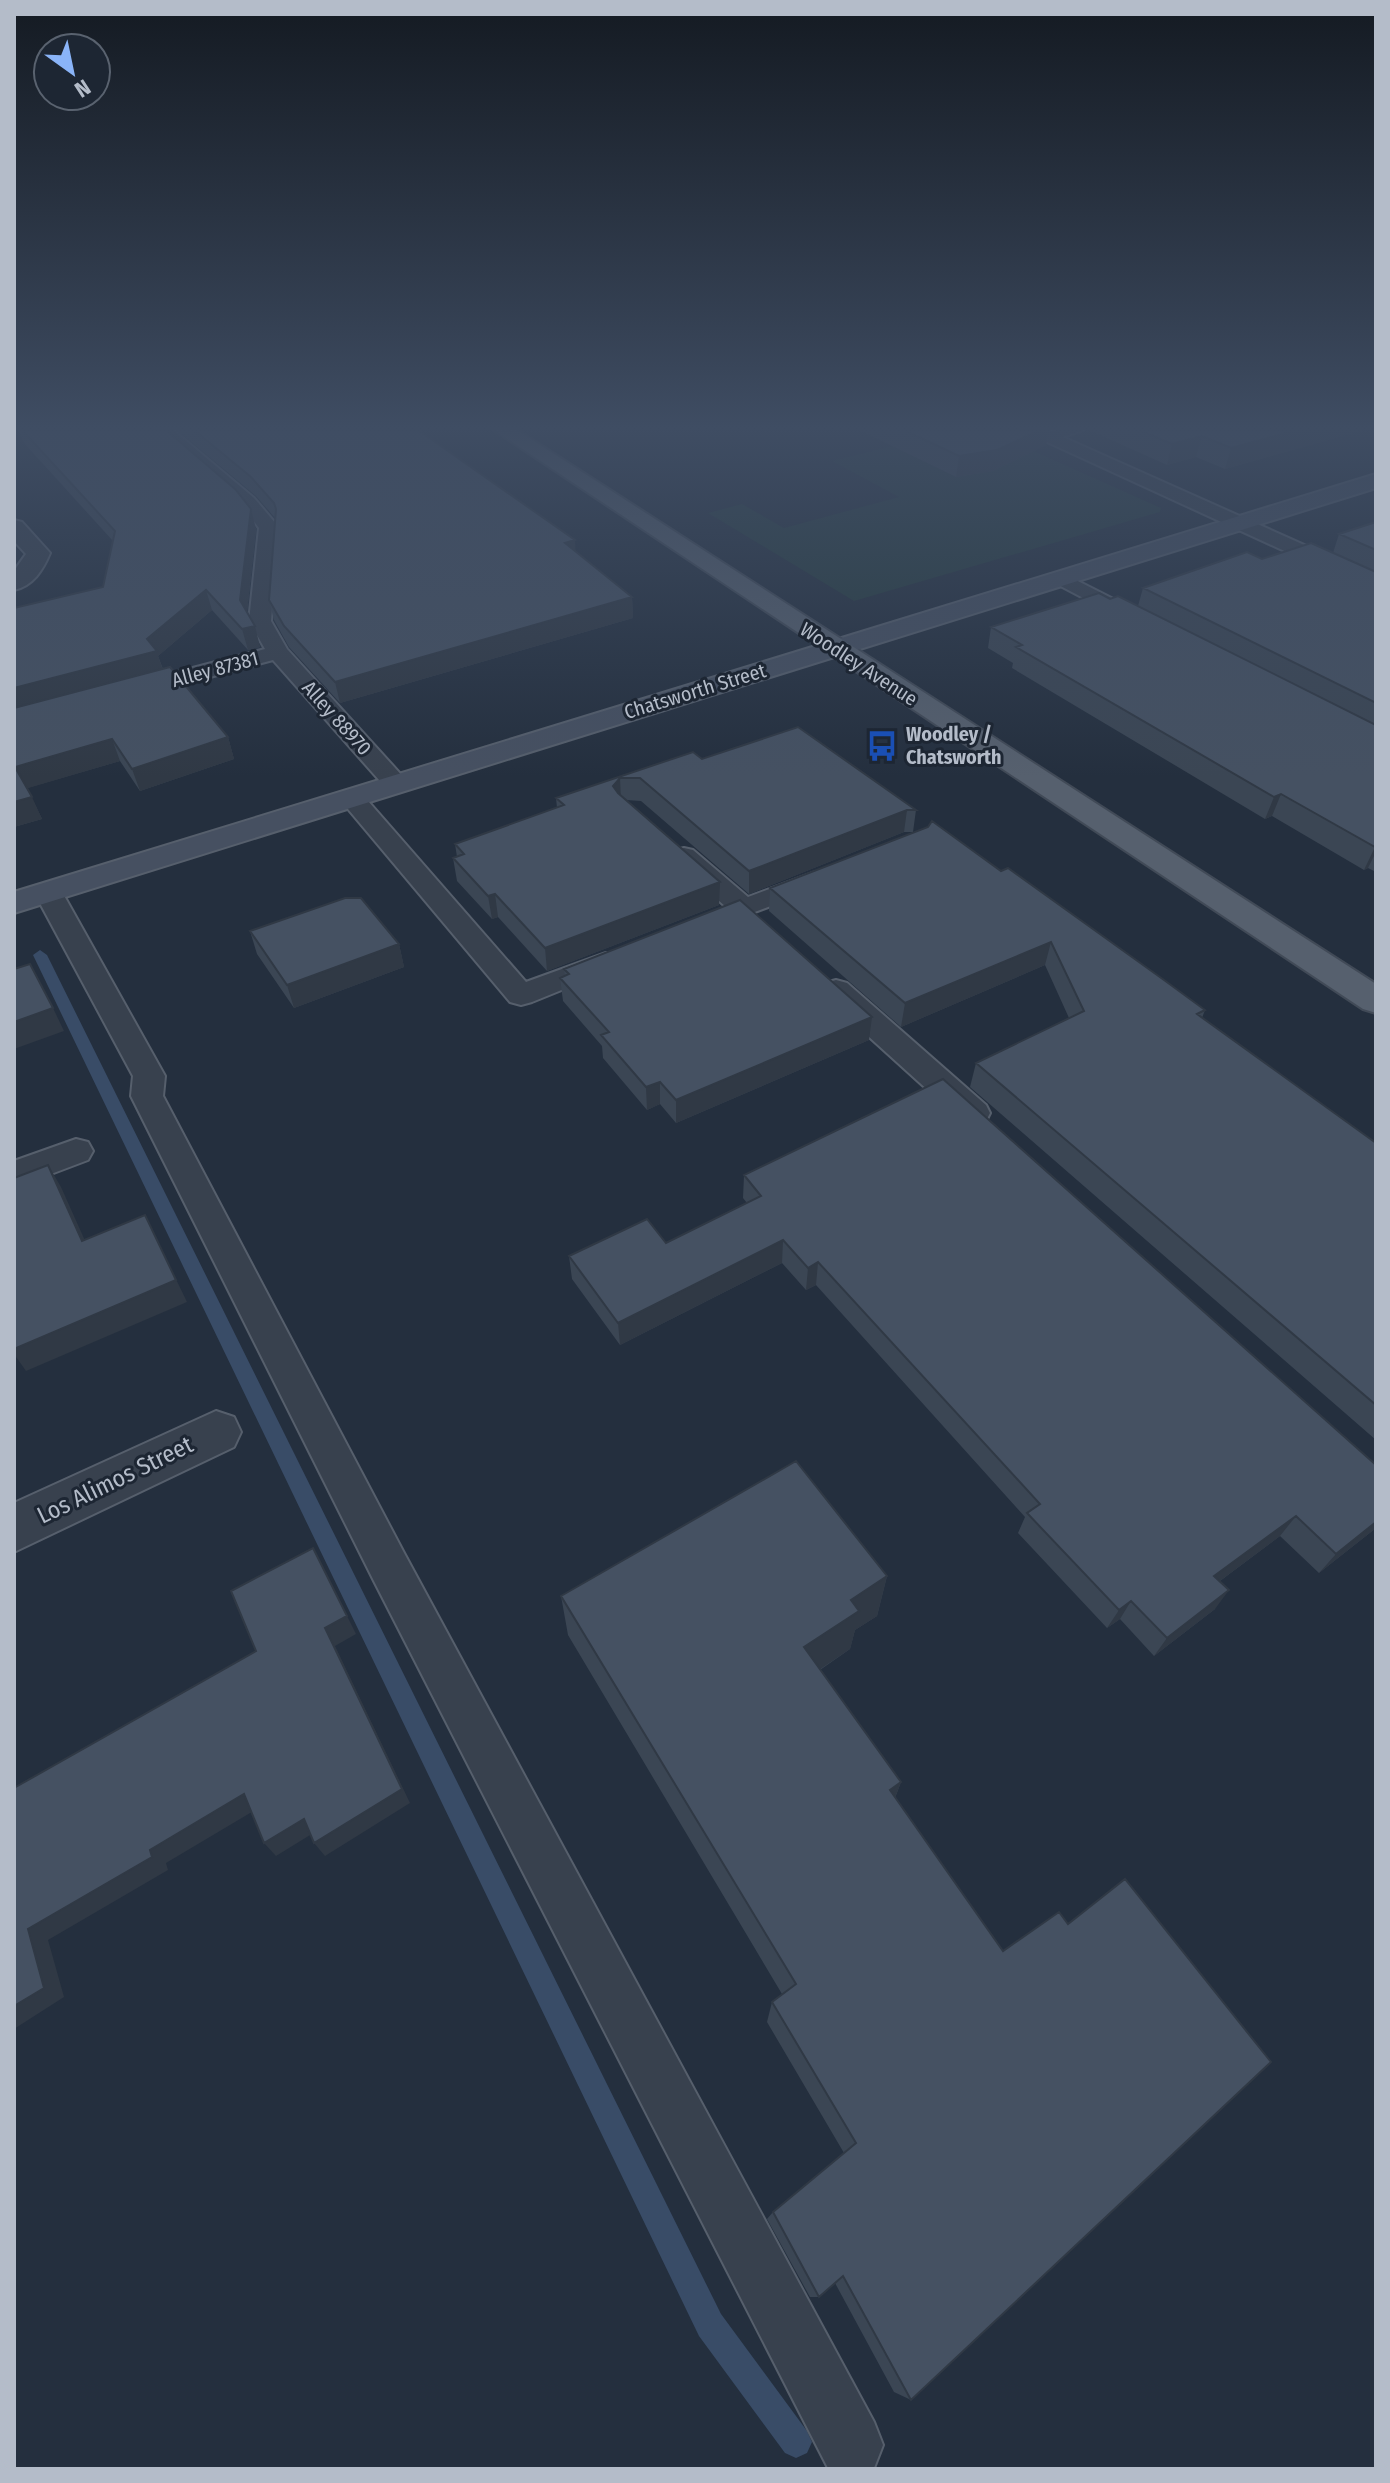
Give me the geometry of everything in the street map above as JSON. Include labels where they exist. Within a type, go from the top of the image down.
[{"type":"main road","name":"Woodley Avenue","points":[[679,546],[1376,1001]]},
{"type":"main road","name":"Chatsworth Street","points":[[31,898],[1165,546]]},
{"type":"street","points":[[19,579],[38,553],[31,546]]},
{"type":"street","points":[[1286,546],[1376,586]]},
{"type":"street","name":"Los Alimos Street","points":[[14,1528],[216,1432]]},
{"type":"lane","name":"Alley 88970","points":[[267,546],[260,621],[278,652],[396,784]]},
{"type":"lane","points":[[1060,578],[1159,630]]},
{"type":"lane","name":"Alley 87381","points":[[103,698],[278,652]]},
{"type":"lane","points":[[352,798],[521,995],[640,949]]},
{"type":"lane","points":[[664,838],[742,919],[843,869]]},
{"type":"lane","points":[[31,898],[149,1076],[147,1096],[382,1553],[851,2445]]},
{"type":"lane","points":[[815,972],[994,1131]]},
{"type":"lane","points":[[14,1175],[76,1151]]},
{"type":"green space","points":[[763,546],[1044,546],[854,601]]},
{"type":"building","points":[[112,546],[247,546],[240,600],[255,626],[242,629],[206,590],[147,639],[157,651],[14,688],[14,608],[103,587]]},
{"type":"building","points":[[273,546],[569,546],[632,597],[335,682],[284,626],[269,600]]},
{"type":"building","points":[[1302,546],[1317,546],[1376,572],[1376,703],[1143,588],[1247,552],[1262,559]]},
{"type":"building","points":[[1099,593],[1110,599],[1118,596],[1376,725],[1376,847],[1281,794],[1274,797],[1016,647],[1022,645],[991,627]]},
{"type":"building","points":[[170,667],[228,737],[132,769],[112,739],[15,767],[32,797],[14,802],[14,708]]},
{"type":"building","points":[[798,727],[916,810],[907,810],[749,871],[640,778],[620,778],[613,786],[618,793],[720,882],[545,948],[495,894],[488,896],[453,858],[464,854],[455,844],[564,805],[556,798],[693,752],[702,759]]},
{"type":"building","points":[[932,821],[1001,871],[1008,868],[1164,980],[1205,1010],[1197,1014],[1376,1143],[1376,1405],[976,1063],[1084,1011],[1051,942],[905,1003],[770,888],[928,827]]},
{"type":"building","points":[[345,898],[361,898],[399,944],[287,985],[250,931]]},
{"type":"building","points":[[740,900],[872,1017],[676,1100],[660,1082],[646,1087],[601,1035],[609,1032],[560,978],[569,974],[564,969]]},
{"type":"building","points":[[30,964],[53,1008],[14,1022],[14,969]]},
{"type":"building","points":[[943,1079],[1376,1465],[1376,1522],[1336,1554],[1296,1516],[1214,1576],[1229,1590],[1167,1638],[1131,1601],[1119,1610],[1027,1513],[1040,1504],[818,1262],[808,1268],[783,1240],[618,1323],[569,1256],[647,1219],[666,1243],[761,1196],[744,1175]]},
{"type":"building","points":[[48,1165],[82,1241],[145,1215],[176,1280],[14,1349],[14,1178]]},
{"type":"building","points":[[796,1461],[887,1576],[851,1600],[859,1611],[804,1647],[901,1782],[890,1790],[1003,1951],[1059,1912],[1068,1924],[1125,1879],[1271,2062],[911,2400],[843,2276],[819,2297],[773,2212],[856,2143],[772,2002],[796,1984],[561,1596]]},
{"type":"building","points":[[313,1548],[347,1616],[325,1628],[402,1789],[314,1843],[304,1819],[264,1843],[244,1794],[150,1850],[152,1857],[28,1929],[44,1988],[14,2006],[14,1788],[256,1651],[231,1591]]},
{"type":"waterway","points":[[40,955],[710,2325],[796,2442]]},
{"type":"place","name":"Woodley / Chatsworth","points":[[882,746]]}]
